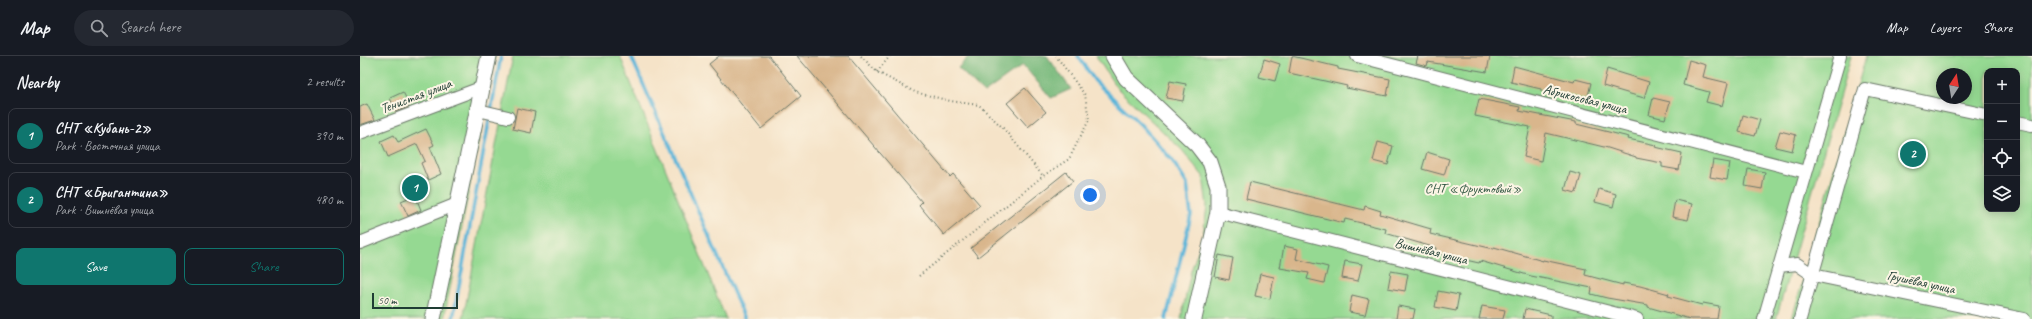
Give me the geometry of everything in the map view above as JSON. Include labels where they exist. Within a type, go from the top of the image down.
[{"type":"street","points":[[433,319],[457,204],[486,112],[483,87],[489,56]]},
{"type":"street","points":[[1113,56],[1126,78],[1197,145],[1210,162],[1218,186],[1218,212],[1194,319]]},
{"type":"street","name":"Абрикосовая улица","points":[[1357,56],[1806,172]]},
{"type":"street","points":[[1764,319],[1840,56]]},
{"type":"street","name":"Тенистая улица","points":[[360,133],[483,87]]},
{"type":"street","points":[[1800,319],[1865,89],[1984,114]]},
{"type":"street","points":[[486,112],[508,117]]},
{"type":"street","points":[[2020,123],[2032,125]]},
{"type":"street","points":[[360,243],[457,204]]},
{"type":"street","name":"Вишнёвая улица","points":[[1218,212],[1637,319]]},
{"type":"street","points":[[1779,266],[1797,264],[1813,275]]},
{"type":"street","name":"Грушёвая улица","points":[[1813,275],[2024,319]]},
{"type":"path","points":[[861,56],[877,72],[915,92],[950,101],[979,104],[1003,128],[1043,176]]},
{"type":"path","points":[[877,72],[890,56]]},
{"type":"path","points":[[920,276],[1043,176],[1069,159],[1089,120],[1085,95],[1056,56]]},
{"type":"green space","points":[[360,56],[495,56],[444,319],[360,319]]},
{"type":"green space","points":[[513,56],[620,56],[726,319],[463,319]]},
{"type":"green space","points":[[969,56],[1047,56],[1071,89],[1051,98],[1023,65],[984,93],[958,68]]},
{"type":"green space","name":"СНТ «Фруктовый»","points":[[1096,56],[1851,56],[1776,319],[1181,319],[1191,271],[1203,237],[1207,206],[1203,176],[1182,150],[1116,87]]},
{"type":"green space","points":[[1866,56],[2032,56],[2032,319],[1792,319]]},
{"type":"building","points":[[719,56],[769,56],[801,96],[761,129],[709,64]]},
{"type":"building","points":[[797,56],[848,56],[950,177],[953,174],[980,205],[944,235],[919,205],[922,202]]},
{"type":"building","points":[[1292,56],[1338,67],[1338,69],[1390,79],[1387,96],[1346,88],[1347,86],[1289,73]]},
{"type":"building","points":[[1418,56],[1490,56],[1487,72],[1428,62],[1427,66],[1416,63]]},
{"type":"building","points":[[1264,59],[1280,64],[1275,81],[1259,77]]},
{"type":"building","points":[[1689,60],[1706,65],[1703,77],[1728,83],[1722,106],[1706,102],[1709,92],[1683,85]]},
{"type":"building","points":[[1514,66],[1574,82],[1575,79],[1591,83],[1587,100],[1558,92],[1557,95],[1541,91],[1541,89],[1511,82]]},
{"type":"building","points":[[1607,69],[1649,82],[1644,98],[1603,86]]},
{"type":"building","points":[[1170,81],[1186,84],[1183,101],[1166,98]]},
{"type":"building","points":[[1025,88],[1046,112],[1028,127],[1007,103]]},
{"type":"building","points":[[403,92],[410,106],[396,112],[390,98]]},
{"type":"building","points":[[1653,98],[1670,102],[1665,119],[1649,115]]},
{"type":"building","points":[[1479,99],[1520,107],[1519,111],[1576,122],[1576,124],[1629,137],[1628,139],[1656,145],[1655,147],[1682,153],[1679,170],[1662,167],[1662,163],[1636,158],[1608,148],[1546,133],[1541,161],[1524,157],[1530,127],[1475,116]]},
{"type":"building","points":[[367,104],[375,120],[360,125],[360,107]]},
{"type":"building","points":[[517,108],[535,112],[531,133],[513,129]]},
{"type":"building","points":[[1743,115],[1760,120],[1755,136],[1739,132]]},
{"type":"building","points":[[426,129],[434,145],[430,147],[441,174],[428,180],[421,163],[425,161],[417,144],[388,157],[381,141],[394,135],[398,142]]},
{"type":"building","points":[[1780,131],[1796,135],[1792,151],[1775,147]]},
{"type":"building","points":[[1378,142],[1393,146],[1388,165],[1373,161]]},
{"type":"building","points":[[1427,152],[1449,159],[1444,175],[1422,169]]},
{"type":"building","points":[[1713,160],[1730,163],[1727,180],[1710,177]]},
{"type":"building","points":[[1748,169],[1765,172],[1762,189],[1745,186]]},
{"type":"building","points":[[1066,172],[1073,181],[978,257],[971,248]]},
{"type":"building","points":[[1570,172],[1581,175],[1576,193],[1565,190]]},
{"type":"building","points":[[1250,182],[1364,210],[1365,206],[1381,211],[1380,214],[1431,229],[1430,234],[1494,249],[1494,247],[1543,261],[1586,269],[1585,275],[1623,285],[1623,283],[1640,286],[1669,294],[1668,296],[1702,305],[1703,303],[1719,306],[1717,319],[1690,319],[1648,307],[1648,305],[1591,294],[1592,288],[1531,276],[1480,261],[1479,263],[1435,253],[1436,248],[1385,233],[1386,229],[1345,219],[1344,223],[1246,199]]},
{"type":"building","points":[[1599,189],[1616,194],[1613,207],[1595,202]]},
{"type":"building","points":[[415,195],[421,210],[408,216],[401,201]]},
{"type":"building","points":[[1675,200],[1692,204],[1688,220],[1672,217]]},
{"type":"building","points":[[1284,246],[1298,249],[1296,259],[1328,267],[1324,283],[1307,279],[1309,273],[1280,268]]},
{"type":"building","points":[[1219,255],[1233,258],[1229,280],[1215,277]]},
{"type":"building","points":[[1345,261],[1362,264],[1358,281],[1342,278]]},
{"type":"building","points":[[1391,271],[1408,274],[1405,291],[1388,288]]},
{"type":"building","points":[[1260,274],[1274,277],[1270,299],[1255,296]]},
{"type":"building","points":[[1438,291],[1459,295],[1456,311],[1435,307]]},
{"type":"building","points":[[1352,295],[1369,299],[1365,315],[1349,312]]},
{"type":"building","points":[[1398,306],[1415,309],[1413,319],[1396,319]]},
{"type":"building","points":[[1482,306],[1505,310],[1503,319],[1479,319]]},
{"type":"building","points":[[1525,309],[1551,315],[1551,319],[1523,319]]},
{"type":"waterway","points":[[453,319],[501,56]]},
{"type":"waterway","points":[[631,56],[745,319]]},
{"type":"waterway","points":[[1078,56],[1095,81],[1141,125],[1172,160],[1187,184],[1191,215],[1166,319]]},
{"type":"place","name":"СНТ «Бригантина»","points":[[1913,154]]},
{"type":"place","name":"СНТ «Кубань-2»","points":[[415,188]]}]
